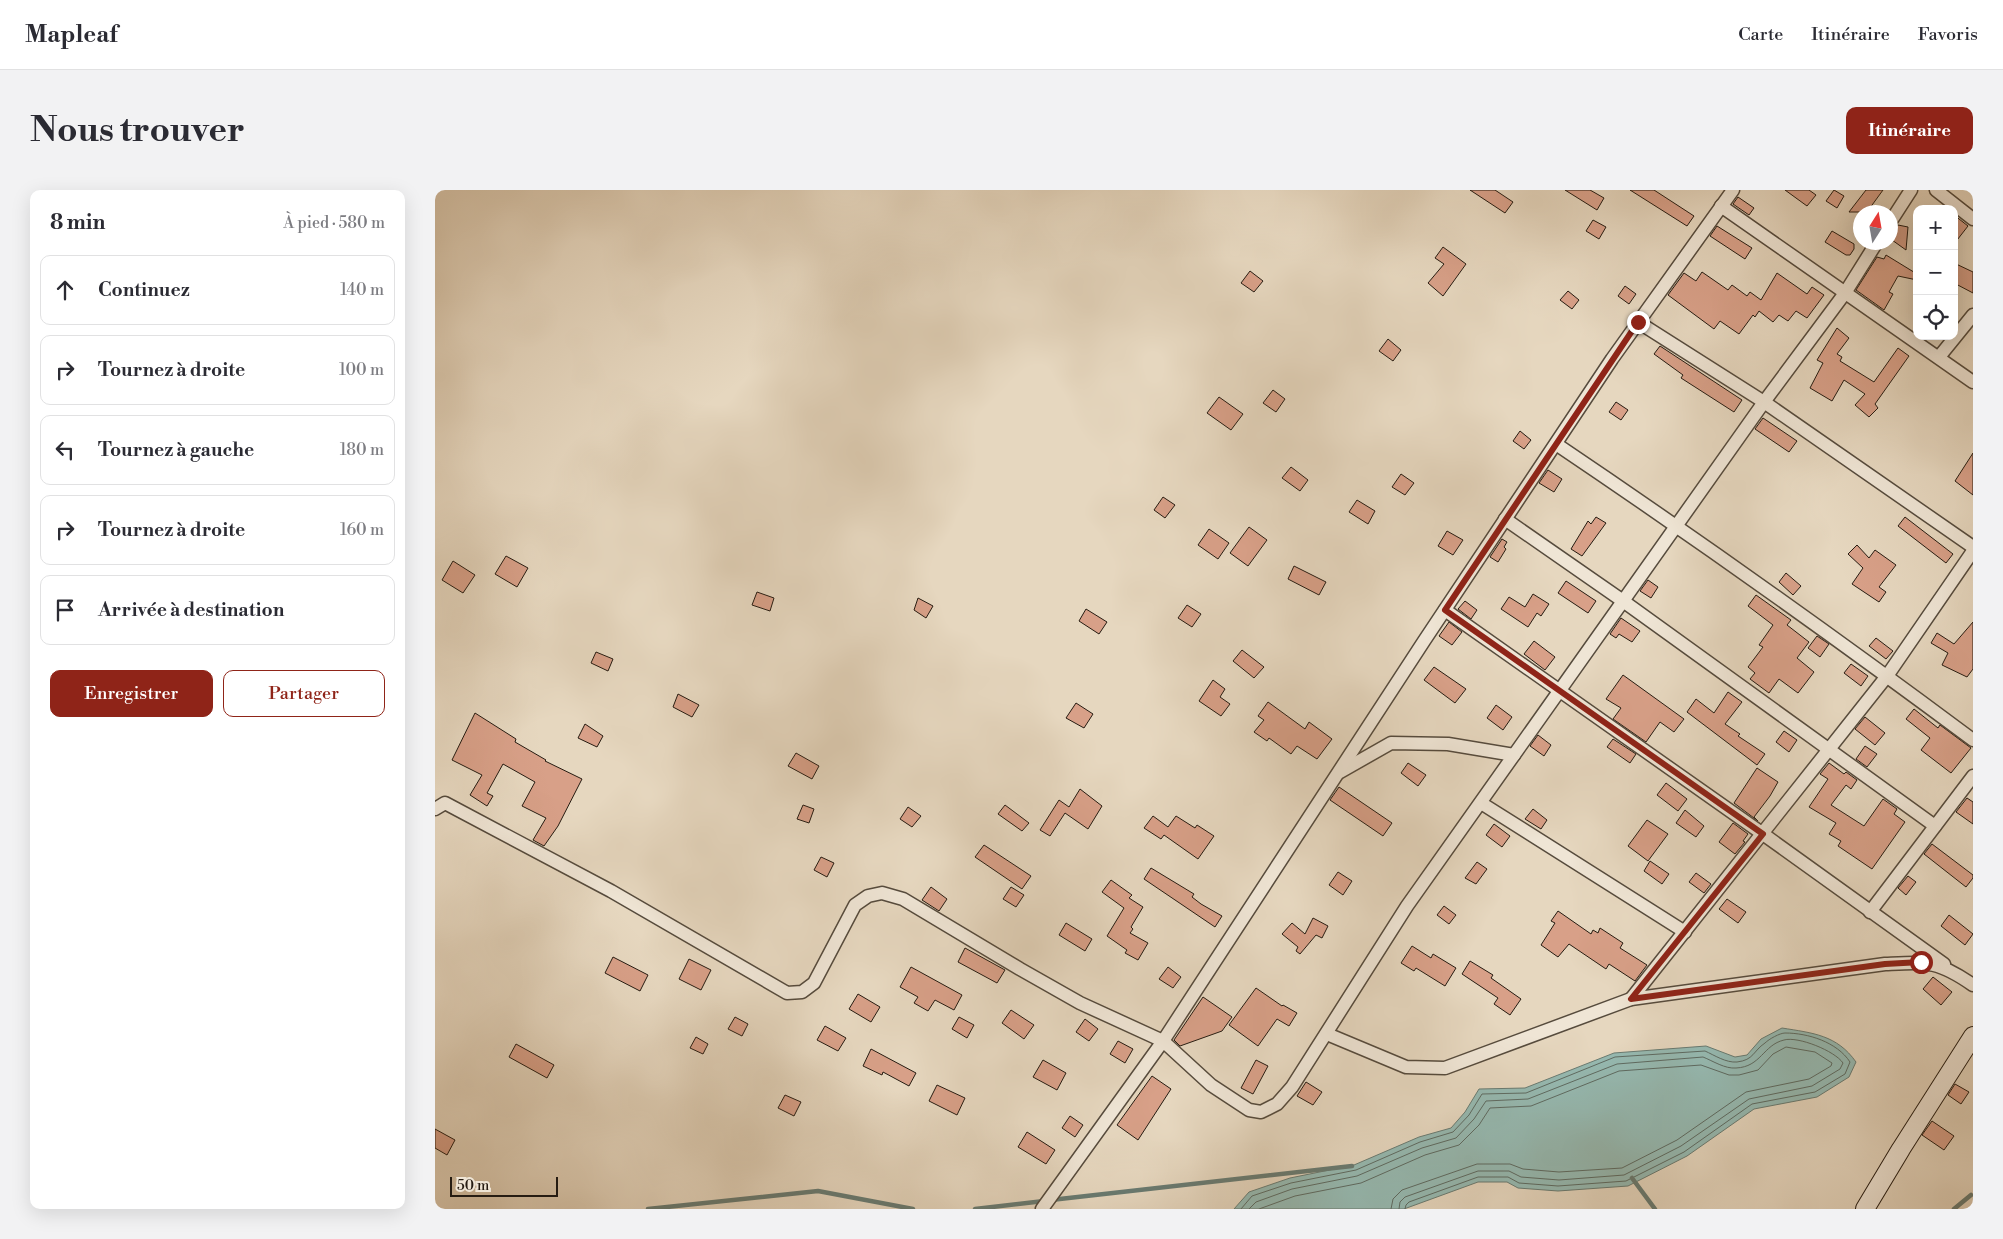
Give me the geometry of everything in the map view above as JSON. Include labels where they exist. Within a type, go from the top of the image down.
[{"type":"street","points":[[1042,1209],[1163,1041],[1505,519],[1638,322],[1733,190]]},
{"type":"street","points":[[1898,210],[1911,190]]},
{"type":"street","points":[[1936,190],[1973,219]]},
{"type":"street","points":[[1721,206],[1973,382]]},
{"type":"street","points":[[438,803],[611,891],[787,992],[802,992],[814,983],[855,905],[867,896],[882,893],[903,899],[1020,970],[1080,1003],[1163,1041],[1211,1085],[1249,1110],[1261,1112],[1277,1104],[1291,1086],[1327,1034],[1407,906],[1764,402],[1845,293],[1872,250]]},
{"type":"street","points":[[1939,357],[1973,315]]},
{"type":"street","points":[[1631,999],[1887,676],[1973,549],[1764,402],[1638,322]]},
{"type":"street","points":[[1556,444],[1677,526],[1973,740]]},
{"type":"street","points":[[1505,519],[1829,748],[1935,826]]},
{"type":"street","points":[[1445,610],[1763,834],[1973,985]]},
{"type":"street","points":[[1337,774],[1391,743],[1448,744],[1514,755]]},
{"type":"street","points":[[1869,912],[1973,776]]},
{"type":"street","points":[[1481,802],[1685,932]]},
{"type":"street","points":[[1327,1034],[1406,1066],[1445,1068],[1631,999],[1885,964],[1921,962],[1935,964],[1954,971]]},
{"type":"street","points":[[1865,1209],[1973,1036]]},
{"type":"water","points":[[1782,1028],[1814,1034],[1841,1046],[1856,1062],[1849,1077],[1817,1097],[1754,1109],[1687,1156],[1628,1186],[1558,1191],[1518,1188],[1507,1182],[1478,1182],[1404,1209],[1234,1209],[1249,1192],[1290,1178],[1354,1165],[1419,1137],[1451,1128],[1465,1112],[1479,1089],[1525,1088],[1614,1053],[1706,1046],[1735,1057],[1747,1055],[1761,1039]]},
{"type":"building","points":[[1470,190],[1495,190],[1513,202],[1505,213]]},
{"type":"building","points":[[1565,190],[1590,190],[1604,198],[1597,210]]},
{"type":"building","points":[[1630,190],[1654,190],[1694,216],[1687,226]]},
{"type":"building","points":[[1785,190],[1809,190],[1816,195],[1807,206]]},
{"type":"building","points":[[1834,190],[1844,196],[1837,208],[1826,201]]},
{"type":"building","points":[[1866,190],[1883,190],[1872,205],[1854,205]]},
{"type":"building","points":[[1738,197],[1754,208],[1749,215],[1733,204]]},
{"type":"building","points":[[1958,218],[1968,226],[1958,239]]},
{"type":"building","points":[[1593,220],[1606,227],[1599,239],[1586,231]]},
{"type":"building","points":[[1898,225],[1908,227],[1906,250],[1898,244]]},
{"type":"building","points":[[1717,226],[1752,248],[1745,259],[1710,236]]},
{"type":"building","points":[[1832,231],[1853,243],[1853,250],[1850,255],[1846,255],[1825,242]]},
{"type":"building","points":[[1443,247],[1466,264],[1443,296],[1428,283],[1444,264],[1435,258]]},
{"type":"building","points":[[1886,255],[1913,272],[1913,279],[1898,276],[1889,292],[1893,294],[1884,310],[1856,290],[1877,257],[1884,259]]},
{"type":"building","points":[[1958,265],[1973,272],[1973,293],[1958,285]]},
{"type":"building","points":[[1250,271],[1263,281],[1254,292],[1241,283]]},
{"type":"building","points":[[1702,272],[1728,290],[1732,285],[1747,296],[1750,292],[1761,300],[1777,273],[1807,294],[1812,287],[1824,295],[1807,318],[1796,311],[1788,321],[1779,315],[1773,322],[1759,311],[1755,317],[1753,315],[1739,334],[1720,321],[1714,329],[1668,295],[1684,273],[1696,281]]},
{"type":"building","points":[[1625,286],[1636,294],[1629,304],[1618,296]]},
{"type":"building","points":[[1568,291],[1579,300],[1572,309],[1560,300]]},
{"type":"building","points":[[1837,328],[1849,338],[1837,354],[1842,357],[1840,361],[1874,382],[1898,348],[1909,356],[1875,404],[1878,408],[1869,417],[1855,405],[1865,394],[1844,380],[1832,401],[1810,388],[1823,363],[1817,360]]},
{"type":"building","points":[[1388,339],[1401,350],[1393,361],[1379,351]]},
{"type":"building","points":[[1660,346],[1742,400],[1734,412],[1681,378],[1683,375],[1654,354]]},
{"type":"building","points":[[1273,390],[1285,399],[1276,412],[1263,403]]},
{"type":"building","points":[[1219,397],[1243,414],[1231,430],[1207,413]]},
{"type":"building","points":[[1616,402],[1628,410],[1621,420],[1609,412]]},
{"type":"building","points":[[1763,418],[1797,441],[1789,452],[1755,429]]},
{"type":"building","points":[[1520,431],[1531,440],[1524,449],[1513,441]]},
{"type":"building","points":[[1973,453],[1973,495],[1955,481]]},
{"type":"building","points":[[1291,467],[1308,480],[1300,491],[1282,478]]},
{"type":"building","points":[[1548,470],[1562,479],[1554,492],[1539,483]]},
{"type":"building","points":[[1401,474],[1414,483],[1405,495],[1392,487]]},
{"type":"building","points":[[1163,497],[1175,505],[1165,518],[1154,510]]},
{"type":"building","points":[[1357,500],[1375,511],[1368,524],[1349,512]]},
{"type":"building","points":[[1596,517],[1606,523],[1582,556],[1571,549],[1588,521],[1591,524]]},
{"type":"building","points":[[1905,517],[1953,554],[1946,563],[1898,526]]},
{"type":"building","points":[[1249,527],[1267,540],[1248,566],[1230,553]]},
{"type":"building","points":[[1209,529],[1229,543],[1218,559],[1198,545]]},
{"type":"building","points":[[1447,531],[1463,540],[1453,555],[1438,546]]},
{"type":"building","points":[[1502,539],[1507,542],[1504,547],[1506,549],[1498,562],[1490,557]]},
{"type":"building","points":[[1857,545],[1869,558],[1875,550],[1896,565],[1879,587],[1886,592],[1879,602],[1852,584],[1863,568],[1848,554]]},
{"type":"building","points":[[506,556],[528,568],[517,587],[495,574]]},
{"type":"building","points":[[453,561],[475,575],[463,593],[442,580]]},
{"type":"building","points":[[1294,566],[1326,582],[1319,595],[1288,579]]},
{"type":"building","points":[[1786,573],[1801,586],[1793,595],[1779,582]]},
{"type":"building","points":[[1648,580],[1658,587],[1651,598],[1640,591]]},
{"type":"building","points":[[1566,581],[1596,601],[1588,613],[1558,593]]},
{"type":"building","points":[[757,592],[774,598],[770,611],[752,605]]},
{"type":"building","points":[[1533,594],[1549,604],[1541,616],[1537,613],[1528,627],[1501,609],[1509,597],[1525,607]]},
{"type":"building","points":[[1756,595],[1791,620],[1787,625],[1809,642],[1797,658],[1814,672],[1798,693],[1779,679],[1769,693],[1750,679],[1755,673],[1748,667],[1763,647],[1759,645],[1773,625],[1748,606]]},
{"type":"building","points":[[918,598],[933,606],[926,618],[914,610]]},
{"type":"building","points":[[1465,601],[1477,610],[1471,619],[1458,609]]},
{"type":"building","points":[[1187,605],[1201,614],[1192,627],[1178,618]]},
{"type":"building","points":[[1086,609],[1107,622],[1099,634],[1079,621]]},
{"type":"building","points":[[1621,618],[1640,631],[1632,642],[1619,634],[1616,638],[1610,634]]},
{"type":"building","points":[[1449,622],[1462,632],[1452,645],[1439,636]]},
{"type":"building","points":[[1973,622],[1973,669],[1967,677],[1942,665],[1948,653],[1931,643],[1937,633],[1954,644]]},
{"type":"building","points":[[1817,636],[1829,644],[1820,657],[1808,648]]},
{"type":"building","points":[[1876,638],[1893,651],[1886,659],[1869,646]]},
{"type":"building","points":[[1534,641],[1555,657],[1545,670],[1524,654]]},
{"type":"building","points":[[1242,650],[1264,667],[1254,678],[1233,661]]},
{"type":"building","points":[[596,652],[613,659],[608,671],[591,663]]},
{"type":"building","points":[[1851,664],[1868,676],[1861,686],[1844,673]]},
{"type":"building","points":[[1434,667],[1466,689],[1455,703],[1424,680]]},
{"type":"building","points":[[1623,675],[1684,719],[1674,732],[1660,722],[1646,742],[1613,719],[1621,708],[1606,699]]},
{"type":"building","points":[[1213,680],[1225,689],[1220,697],[1230,704],[1221,716],[1199,701]]},
{"type":"building","points":[[1728,692],[1742,702],[1725,724],[1740,734],[1738,736],[1765,754],[1757,765],[1687,712],[1696,699],[1714,713]]},
{"type":"building","points":[[678,694],[699,705],[692,717],[673,707]]},
{"type":"building","points":[[1268,702],[1305,729],[1309,722],[1332,739],[1317,759],[1297,746],[1291,754],[1269,738],[1267,741],[1254,732],[1264,720],[1258,716]]},
{"type":"building","points":[[1076,703],[1093,714],[1084,728],[1066,718]]},
{"type":"building","points":[[1496,705],[1512,717],[1503,730],[1487,718]]},
{"type":"building","points":[[1914,709],[1938,728],[1940,725],[1971,748],[1951,773],[1921,750],[1930,738],[1906,719]]},
{"type":"building","points":[[475,713],[516,739],[515,742],[545,761],[582,779],[558,826],[544,846],[533,840],[546,818],[522,806],[535,782],[503,764],[487,793],[493,796],[487,806],[470,795],[482,775],[452,760]]},
{"type":"building","points":[[1865,717],[1885,733],[1875,745],[1855,729]]},
{"type":"building","points":[[585,724],[603,736],[597,747],[578,738]]},
{"type":"building","points":[[1784,731],[1797,740],[1789,752],[1776,742]]},
{"type":"building","points":[[1538,735],[1551,745],[1544,756],[1530,746]]},
{"type":"building","points":[[1613,739],[1636,754],[1630,763],[1607,747]]},
{"type":"building","points":[[1865,746],[1877,754],[1867,767],[1856,759]]},
{"type":"building","points":[[796,753],[819,766],[812,779],[788,766]]},
{"type":"building","points":[[1408,763],[1426,775],[1418,786],[1401,773]]},
{"type":"building","points":[[1829,763],[1844,774],[1846,772],[1857,780],[1851,789],[1846,785],[1831,805],[1864,826],[1883,799],[1897,809],[1894,814],[1905,822],[1872,869],[1838,846],[1841,841],[1829,834],[1836,823],[1809,807],[1828,779],[1820,774]]},
{"type":"building","points":[[1757,768],[1778,782],[1754,817],[1758,821],[1734,803]]},
{"type":"building","points":[[1666,783],[1687,799],[1678,811],[1657,795]]},
{"type":"building","points":[[1339,787],[1392,823],[1383,836],[1330,800]]},
{"type":"building","points":[[1080,789],[1102,806],[1088,829],[1065,813],[1050,836],[1040,830],[1059,800],[1069,807]]},
{"type":"building","points":[[1967,798],[1973,802],[1973,824],[1956,812]]},
{"type":"building","points":[[803,805],[814,809],[809,823],[797,819]]},
{"type":"building","points":[[1005,805],[1029,823],[1022,831],[998,814]]},
{"type":"building","points":[[908,807],[921,816],[912,827],[900,819]]},
{"type":"building","points":[[1533,809],[1547,820],[1541,829],[1525,819]]},
{"type":"building","points":[[1685,810],[1704,826],[1696,837],[1676,823]]},
{"type":"building","points":[[1153,816],[1168,827],[1176,816],[1195,828],[1197,825],[1214,836],[1198,859],[1164,835],[1161,839],[1144,828]]},
{"type":"building","points":[[1647,820],[1668,834],[1648,861],[1628,846]]},
{"type":"building","points":[[1733,823],[1748,834],[1743,841],[1745,842],[1735,854],[1719,842]]},
{"type":"building","points":[[1494,824],[1510,836],[1502,847],[1486,835]]},
{"type":"building","points":[[1932,844],[1973,875],[1973,878],[1966,887],[1924,854]]},
{"type":"building","points":[[984,845],[1031,876],[1022,889],[975,857]]},
{"type":"building","points":[[821,857],[834,863],[827,877],[814,870]]},
{"type":"building","points":[[1650,861],[1669,874],[1662,884],[1644,871]]},
{"type":"building","points":[[1477,862],[1487,869],[1476,884],[1465,878]]},
{"type":"building","points":[[1151,868],[1194,894],[1192,897],[1222,916],[1215,927],[1144,879]]},
{"type":"building","points":[[1338,872],[1352,881],[1343,895],[1329,885]]},
{"type":"building","points":[[1696,873],[1711,884],[1704,893],[1689,882]]},
{"type":"building","points":[[1908,876],[1916,882],[1906,895],[1898,888]]},
{"type":"building","points":[[1111,880],[1132,895],[1129,898],[1143,907],[1131,927],[1133,929],[1130,933],[1148,943],[1138,960],[1125,953],[1127,950],[1107,936],[1124,908],[1102,892]]},
{"type":"building","points":[[931,887],[947,899],[939,911],[922,900]]},
{"type":"building","points":[[1011,887],[1024,895],[1016,907],[1003,899]]},
{"type":"building","points":[[1727,899],[1746,912],[1738,923],[1719,909]]},
{"type":"building","points":[[1444,906],[1456,915],[1449,924],[1437,915]]},
{"type":"building","points":[[1558,911],[1591,934],[1593,930],[1598,933],[1600,928],[1623,943],[1620,948],[1647,965],[1635,981],[1609,964],[1606,969],[1569,944],[1558,957],[1541,945],[1555,923],[1551,921]]},
{"type":"building","points":[[1949,915],[1973,934],[1965,945],[1941,926]]},
{"type":"building","points":[[1313,918],[1328,926],[1322,938],[1316,935],[1300,954],[1296,951],[1298,947],[1282,934],[1292,923],[1305,934]]},
{"type":"building","points":[[1066,923],[1092,939],[1085,951],[1059,935]]},
{"type":"building","points":[[1412,946],[1431,958],[1433,954],[1456,968],[1445,986],[1416,968],[1414,971],[1401,963]]},
{"type":"building","points":[[965,948],[1005,970],[997,983],[958,962]]},
{"type":"building","points":[[613,957],[648,975],[640,991],[605,973]]},
{"type":"building","points":[[689,959],[711,970],[701,990],[679,979]]},
{"type":"building","points":[[1470,961],[1493,975],[1491,978],[1521,999],[1510,1015],[1494,1004],[1498,998],[1462,974]]},
{"type":"building","points":[[911,967],[962,995],[954,1010],[935,1000],[928,1011],[914,1003],[918,997],[900,987]]},
{"type":"building","points":[[1168,967],[1181,977],[1173,988],[1159,979]]},
{"type":"building","points":[[1933,977],[1952,992],[1941,1005],[1923,989]]},
{"type":"building","points":[[1256,988],[1282,1006],[1297,1013],[1289,1026],[1277,1019],[1258,1046],[1229,1025]]},
{"type":"building","points":[[858,994],[880,1007],[871,1022],[849,1009]]},
{"type":"building","points":[[1203,997],[1232,1017],[1222,1031],[1180,1046],[1174,1040]]},
{"type":"building","points":[[1011,1010],[1034,1025],[1024,1039],[1002,1023]]},
{"type":"building","points":[[735,1017],[748,1024],[742,1036],[728,1029]]},
{"type":"building","points":[[959,1017],[974,1025],[967,1038],[952,1029]]},
{"type":"building","points":[[1085,1019],[1098,1029],[1089,1041],[1076,1032]]},
{"type":"building","points":[[825,1026],[846,1038],[838,1051],[817,1040]]},
{"type":"building","points":[[696,1037],[708,1044],[703,1054],[690,1048]]},
{"type":"building","points":[[1118,1041],[1133,1049],[1125,1063],[1110,1054]]},
{"type":"building","points":[[516,1044],[554,1065],[547,1078],[509,1057]]},
{"type":"building","points":[[871,1049],[916,1073],[909,1086],[883,1072],[882,1075],[863,1066]]},
{"type":"building","points":[[1043,1060],[1066,1073],[1057,1090],[1033,1077]]},
{"type":"building","points":[[1256,1060],[1268,1066],[1253,1094],[1241,1088]]},
{"type":"building","points":[[1152,1076],[1171,1089],[1138,1140],[1117,1125]]},
{"type":"building","points":[[1306,1082],[1322,1092],[1313,1105],[1297,1096]]},
{"type":"building","points":[[1955,1084],[1969,1092],[1961,1104],[1948,1095]]},
{"type":"building","points":[[937,1085],[965,1098],[957,1115],[929,1101]]},
{"type":"building","points":[[785,1095],[801,1102],[794,1116],[778,1108]]},
{"type":"building","points":[[1070,1116],[1083,1125],[1075,1137],[1062,1128]]},
{"type":"building","points":[[1932,1121],[1954,1136],[1944,1150],[1922,1135]]},
{"type":"building","points":[[435,1129],[455,1140],[447,1155],[435,1148]]},
{"type":"building","points":[[1027,1132],[1055,1150],[1046,1164],[1018,1147]]},
{"type":"waterway","points":[[1051,1200],[1352,1166]]},
{"type":"waterway","points":[[1632,1178],[1655,1209]]},
{"type":"waterway","points":[[648,1209],[818,1191],[913,1209]]},
{"type":"waterway","points":[[1954,1209],[1971,1195]]},
{"type":"waterway","points":[[975,1209],[1044,1201]]},
{"type":"route","points":[[1638,322],[1445,610],[1763,834],[1631,999],[1885,964],[1921,962]]}]
